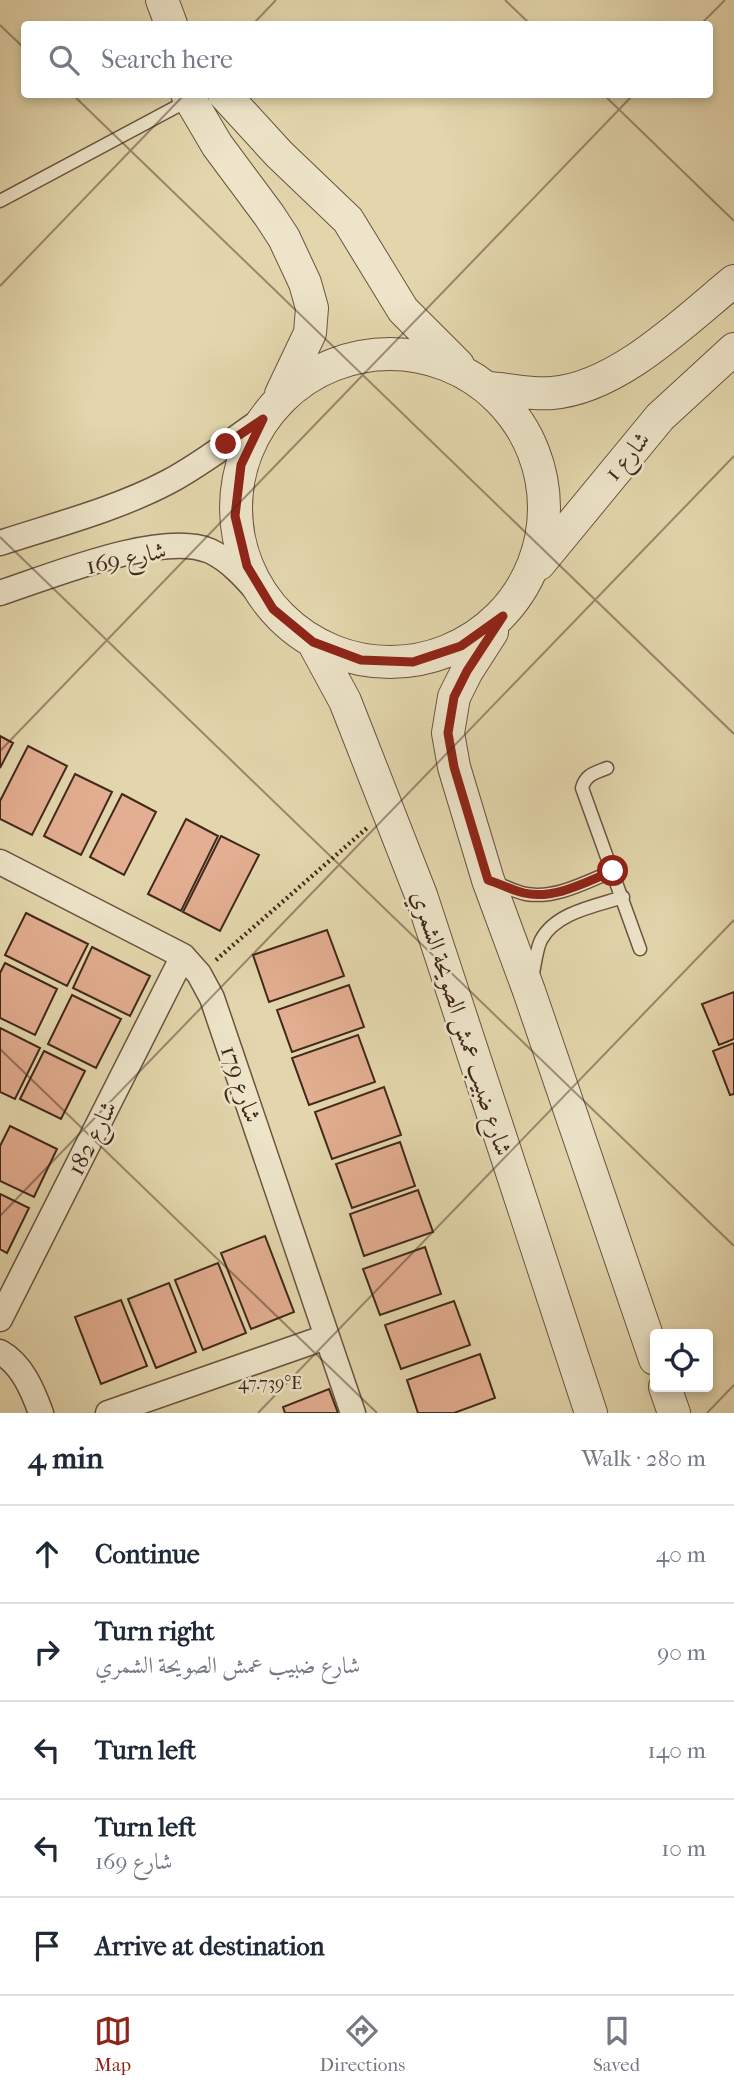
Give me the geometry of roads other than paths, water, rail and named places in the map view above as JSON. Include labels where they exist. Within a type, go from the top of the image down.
[{"type":"street","points":[[162,0],[170,21]]},
{"type":"street","points":[[189,98],[217,145],[284,238],[305,283],[312,308],[310,333],[241,465],[235,516],[247,566],[273,609],[313,642],[361,660],[413,662],[461,646],[503,616]]},
{"type":"street","points":[[228,98],[279,154],[348,220],[403,310],[522,426],[541,473],[545,524],[531,573],[467,671],[454,697],[448,733],[454,767],[488,880],[529,991],[650,1344]]},
{"type":"street","points":[[271,409],[310,375],[348,358],[388,352],[429,358],[477,380],[552,393],[601,379],[650,350],[734,281]]},
{"type":"street","name":"شارع 1","points":[[531,573],[660,417],[734,349]]},
{"type":"street","name":"شارع 169","points":[[0,543],[133,498],[168,482],[202,462],[271,409]]},
{"type":"street","name":"شارع 169","points":[[0,593],[99,560],[167,547],[190,547],[208,550],[232,564],[273,609]]},
{"type":"street","name":"شارع ضبيب عمش الصويحة الشمري","points":[[313,642],[345,701],[421,895],[591,1413]]},
{"type":"street","points":[[0,862],[191,965]]},
{"type":"street","name":"شارع 182","points":[[0,1320],[191,965]]},
{"type":"street","name":"شارع 179","points":[[191,965],[212,998],[353,1413]]},
{"type":"street","points":[[108,1413],[326,1337]]},
{"type":"street","points":[[0,1352],[23,1374],[41,1413]]},
{"type":"street","points":[[667,1392],[674,1413]]},
{"type":"lane","points":[[0,201],[186,98]]},
{"type":"lane","points":[[607,768],[590,775],[584,780],[582,788],[640,949]]},
{"type":"lane","points":[[488,880],[525,894],[545,894],[565,890],[613,871]]},
{"type":"lane","points":[[529,991],[541,940],[556,922],[574,913],[623,897]]}]
